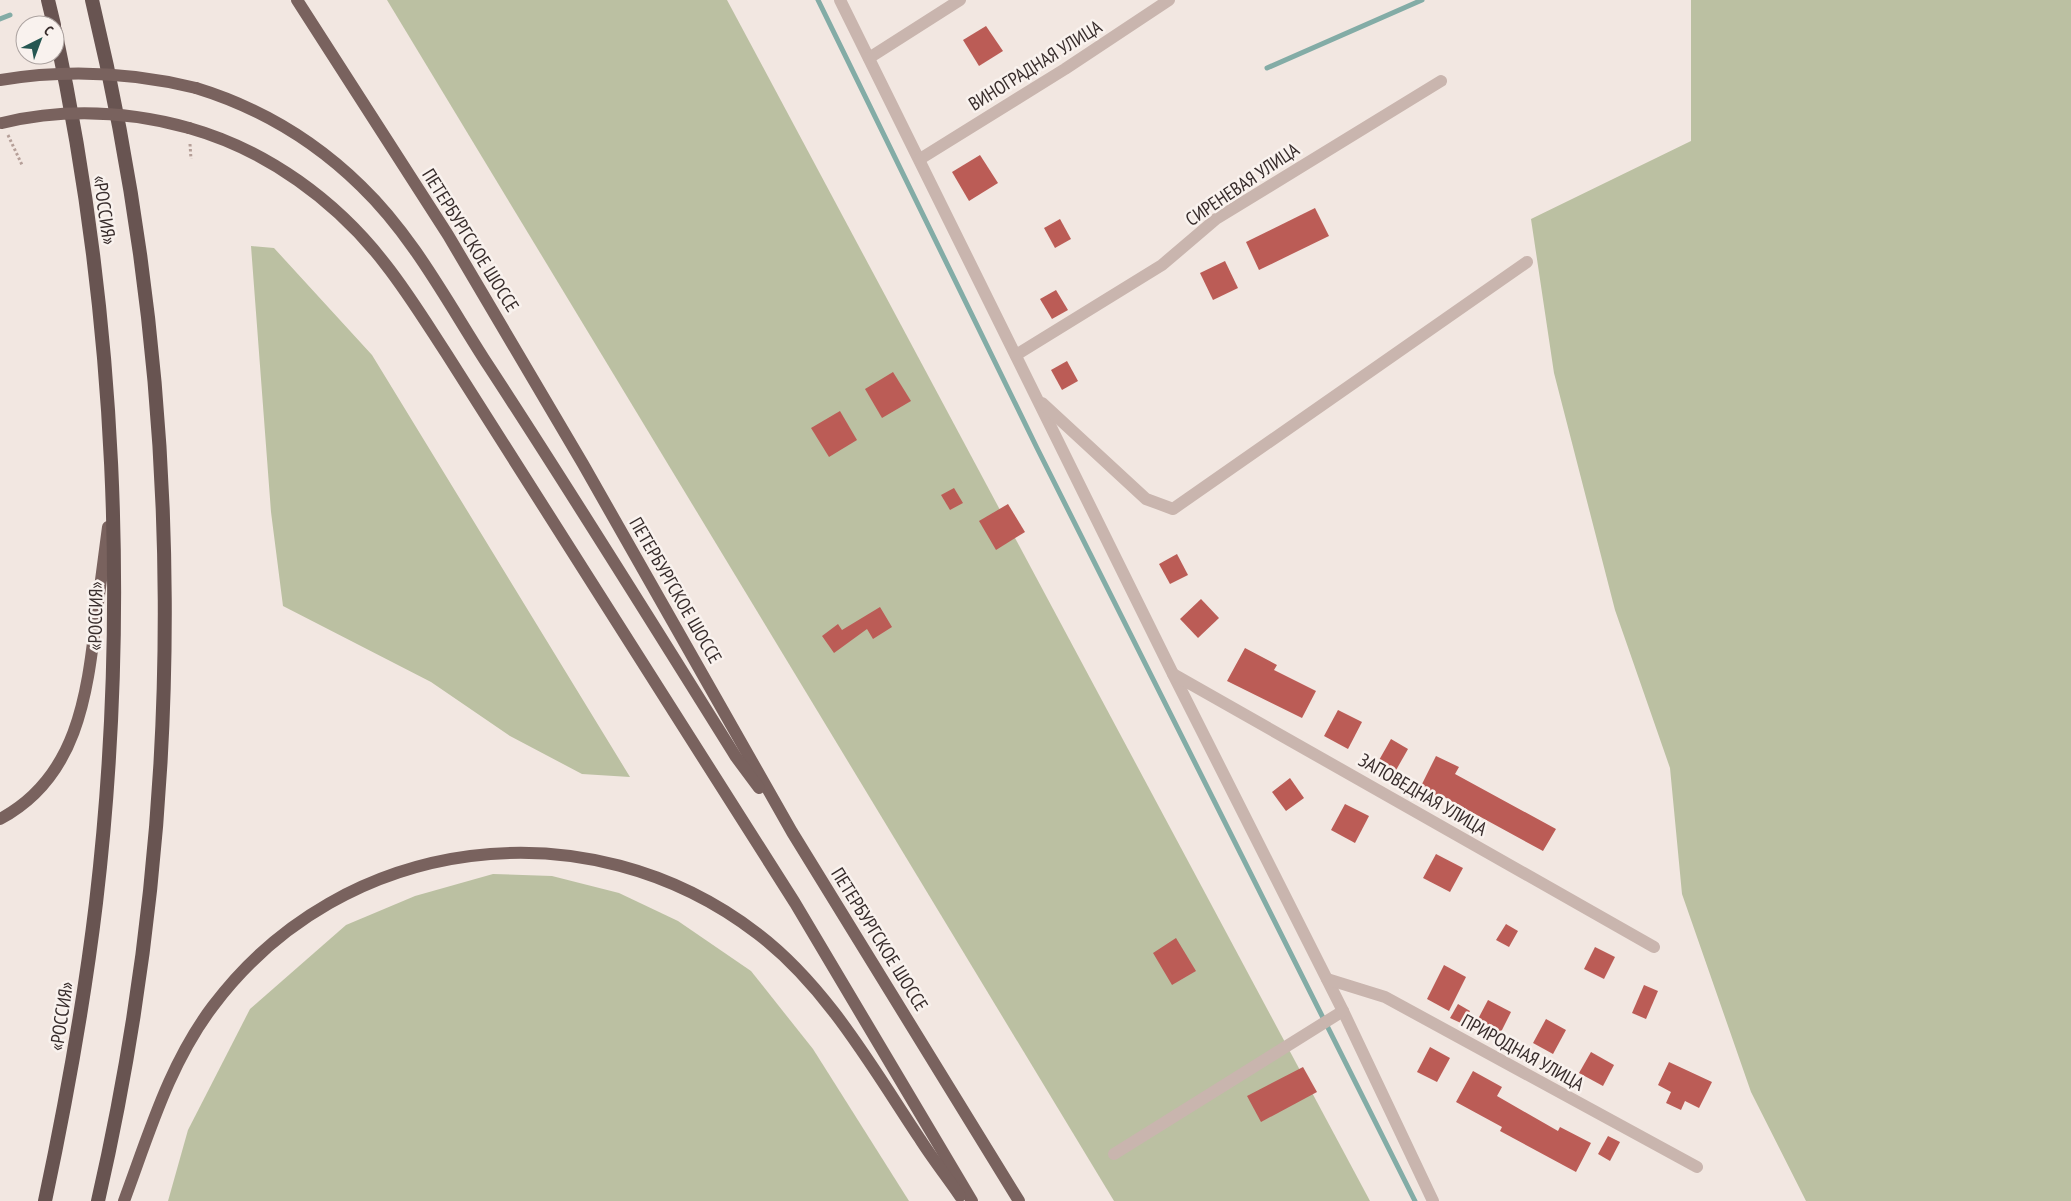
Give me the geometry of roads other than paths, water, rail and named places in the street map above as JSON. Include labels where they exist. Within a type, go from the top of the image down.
[{"type":"highway","points":[[48,0],[52,15]]},
{"type":"highway","name":"«РОССИЯ»","points":[[92,0],[122,136],[137,225],[158,404],[164,493],[164,683],[159,799],[148,915],[132,1030],[111,1144],[98,1201]]},
{"type":"highway","name":"«РОССИЯ»","points":[[45,1201],[83,1003],[96,903],[105,811],[112,701],[114,599],[107,395],[93,255],[74,126],[62,65]]},
{"type":"main road","name":"ПЕТЕРБУРГСКОЕ ШОССЕ","points":[[297,0],[458,252],[583,464],[792,832],[1018,1201]]},
{"type":"main road","points":[[0,80],[63,73],[113,74],[147,78],[196,88],[251,109],[303,138],[350,175],[391,218],[409,242],[736,757],[792,832]]},
{"type":"main road","points":[[1,124],[48,115],[96,113],[143,117],[189,128],[216,137],[255,155],[292,176],[327,202],[358,232],[386,264],[446,353],[795,903],[972,1201]]},
{"type":"main road","points":[[0,819],[16,809],[42,786],[65,754],[78,723],[91,661],[112,498]]},
{"type":"main road","points":[[124,1201],[169,1081],[186,1047],[231,983],[273,942],[320,908],[372,881],[428,863],[485,853],[514,852],[573,855],[630,868],[658,877],[711,902],[759,935],[802,975],[854,1040],[922,1143],[964,1201]]},
{"type":"street","points":[[840,0],[1173,674],[1343,1011],[1433,1201]]},
{"type":"street","points":[[869,58],[960,0]]},
{"type":"street","name":"ВИНОГРАДНАЯ УЛИЦА","points":[[920,159],[1065,69],[1169,0]]},
{"type":"street","name":"СИРЕНЕВАЯ УЛИЦА","points":[[1016,355],[1162,265],[1216,219],[1440,81]]},
{"type":"street","points":[[1037,398],[1146,499],[1173,509],[1527,262]]},
{"type":"street","name":"ЗАПОВЕДНАЯ УЛИЦА","points":[[1173,674],[1654,947]]},
{"type":"street","name":"ПРИРОДНАЯ УЛИЦА","points":[[1327,979],[1385,997],[1697,1167]]},
{"type":"street","points":[[1114,1154],[1343,1011]]},
{"type":"waterway","points":[[818,0],[1037,448],[1415,1201]]},
{"type":"waterway","points":[[1267,68],[1422,0]]},
{"type":"waterway","points":[[0,19],[10,15]]}]
